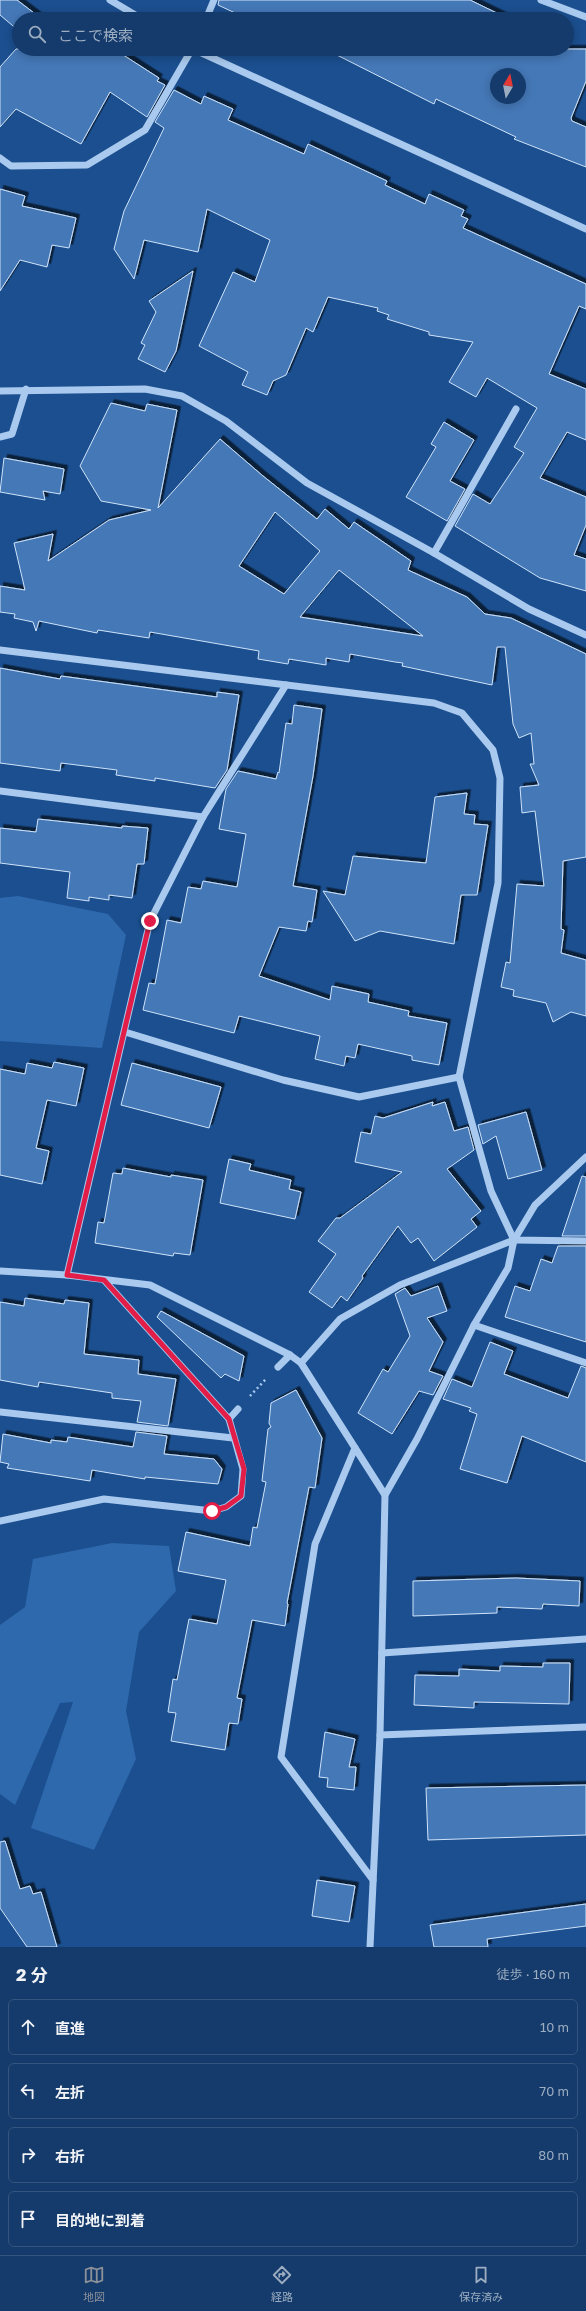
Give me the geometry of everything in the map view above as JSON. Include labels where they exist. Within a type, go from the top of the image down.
[{"type":"street","points":[[110,0],[130,12]]},
{"type":"street","points":[[209,12],[214,0]]},
{"type":"street","points":[[542,0],[573,12]]},
{"type":"street","points":[[574,12],[586,17]]},
{"type":"street","points":[[0,158],[11,166],[87,165],[145,130],[188,56]]},
{"type":"street","points":[[207,56],[586,229]]},
{"type":"street","points":[[0,437],[12,434],[26,389]]},
{"type":"street","points":[[0,391],[26,389],[145,389],[182,396],[226,421],[307,483],[434,553],[529,609],[586,635]]},
{"type":"street","points":[[434,553],[516,409]]},
{"type":"street","points":[[0,650],[434,703],[462,713],[493,750],[500,778],[498,883],[459,1077],[491,1191],[514,1240]]},
{"type":"street","points":[[67,1275],[150,921],[203,818],[286,685]]},
{"type":"street","points":[[0,791],[203,818]]},
{"type":"street","points":[[125,1032],[283,1080],[359,1097],[459,1077]]},
{"type":"street","points":[[370,1947],[380,1735],[385,1495],[418,1439],[474,1325],[508,1268],[514,1240],[535,1205],[586,1157]]},
{"type":"street","points":[[301,1363],[340,1319],[400,1285],[514,1240],[586,1241]]},
{"type":"street","points":[[0,1271],[67,1275],[150,1285],[290,1355],[301,1363],[385,1495]]},
{"type":"street","points":[[0,1521],[104,1499],[212,1511],[226,1507],[241,1496],[244,1469],[233,1438],[229,1419],[104,1280]]},
{"type":"street","points":[[474,1325],[586,1363]]},
{"type":"street","points":[[278,1367],[290,1355]]},
{"type":"street","points":[[229,1419],[238,1410]]},
{"type":"street","points":[[0,1412],[233,1438]]},
{"type":"street","points":[[355,1448],[315,1544],[280,1757],[373,1880]]},
{"type":"street","points":[[382,1653],[586,1639]]},
{"type":"street","points":[[380,1735],[586,1726]]},
{"type":"path","points":[[238,1410],[278,1367]]},
{"type":"shaded area","points":[[18,896],[108,914],[126,935],[102,1048],[0,1041],[0,898]]},
{"type":"shaded area","points":[[112,1543],[169,1546],[176,1591],[139,1632],[126,1711],[136,1759],[94,1850],[31,1828],[73,1702],[60,1703],[15,1805],[0,1794],[0,1625],[25,1607],[33,1559]]},
{"type":"building","points":[[0,0],[17,0],[33,12],[12,12],[12,25],[0,15]]},
{"type":"building","points":[[219,0],[470,0],[495,12],[233,12],[218,5]]},
{"type":"building","points":[[574,49],[586,49],[586,81],[571,118],[572,121],[586,127],[586,167],[514,139],[516,137],[436,99],[434,104],[339,56],[574,56]]},
{"type":"building","points":[[12,54],[12,56],[125,56],[159,78],[157,81],[165,85],[147,117],[110,92],[81,144],[16,109],[0,127],[0,67]]},
{"type":"building","points":[[174,90],[201,104],[204,96],[233,109],[228,120],[304,154],[308,144],[387,181],[385,185],[425,204],[429,194],[464,210],[461,216],[468,219],[463,228],[586,284],[586,309],[579,306],[549,374],[586,389],[586,440],[567,432],[540,478],[586,497],[586,525],[574,555],[586,559],[586,591],[540,578],[455,526],[473,494],[490,504],[524,453],[514,447],[537,408],[487,378],[476,397],[449,382],[473,342],[429,335],[429,332],[387,319],[389,315],[377,311],[378,308],[328,297],[313,332],[306,328],[286,375],[273,381],[267,395],[242,385],[248,372],[199,346],[233,272],[255,282],[270,240],[207,209],[198,252],[144,240],[134,279],[114,249],[124,211],[164,128],[155,122]]},
{"type":"building","points":[[0,189],[25,196],[22,206],[76,218],[69,248],[52,245],[47,267],[20,260],[0,291]]},
{"type":"building","points":[[193,271],[176,351],[165,372],[138,359],[145,345],[141,343],[156,312],[149,301]]},
{"type":"building","points":[[111,403],[145,411],[147,404],[177,410],[158,508],[220,439],[317,519],[325,509],[349,529],[354,522],[411,561],[408,570],[467,597],[485,614],[511,618],[586,654],[586,857],[563,861],[561,929],[564,930],[561,953],[586,960],[586,1016],[571,1012],[553,1022],[546,1003],[513,996],[514,990],[501,987],[506,962],[510,963],[517,884],[544,886],[535,811],[522,813],[520,787],[539,785],[530,764],[534,764],[531,733],[519,738],[513,724],[505,647],[497,647],[492,685],[402,666],[403,663],[350,654],[349,662],[326,658],[326,665],[289,659],[288,664],[258,659],[259,651],[150,632],[149,638],[98,630],[97,633],[39,621],[36,631],[33,622],[14,618],[15,614],[0,612],[0,586],[25,590],[14,543],[53,534],[48,561],[109,520],[151,510],[101,501],[80,466]],"holes":[[[275,512],[320,551],[284,594],[239,566]],[[339,570],[423,636],[300,617]]]},
{"type":"building","points":[[444,422],[474,440],[450,481],[465,489],[447,521],[406,497],[436,447],[431,444]]},
{"type":"building","points":[[4,458],[64,469],[60,494],[43,491],[45,500],[0,492]]},
{"type":"building","points":[[0,668],[60,679],[61,676],[217,697],[217,692],[239,695],[227,770],[215,788],[155,778],[155,781],[116,775],[117,770],[61,763],[60,771],[0,763]]},
{"type":"building","points":[[294,705],[322,709],[313,776],[293,886],[317,890],[312,922],[308,921],[306,931],[279,927],[259,976],[330,1000],[332,986],[369,994],[368,1002],[409,1011],[408,1016],[447,1023],[439,1065],[412,1060],[412,1056],[358,1044],[355,1058],[346,1056],[344,1066],[315,1059],[320,1036],[239,1016],[234,1033],[143,1010],[149,983],[155,984],[167,920],[181,923],[188,887],[201,889],[203,881],[237,887],[246,834],[219,829],[226,789],[238,771],[276,779],[278,772],[279,773],[286,723],[292,724]]},
{"type":"building","points":[[467,793],[464,814],[475,815],[474,824],[488,825],[477,895],[461,895],[454,944],[380,931],[355,941],[323,891],[345,895],[353,856],[426,863],[435,797]]},
{"type":"building","points":[[38,819],[122,828],[122,826],[148,828],[144,864],[137,864],[132,898],[109,895],[109,900],[89,897],[89,901],[67,898],[70,872],[0,863],[0,828],[36,832]]},
{"type":"building","points":[[54,1062],[84,1068],[76,1106],[47,1100],[36,1148],[49,1151],[42,1184],[0,1175],[0,1069],[25,1074],[27,1063],[52,1068]]},
{"type":"building","points":[[132,1063],[221,1087],[209,1128],[121,1105]]},
{"type":"building","points":[[433,1102],[432,1106],[445,1102],[454,1131],[468,1127],[474,1150],[447,1169],[481,1211],[471,1219],[477,1227],[434,1261],[418,1238],[411,1243],[398,1226],[362,1276],[363,1278],[347,1301],[341,1296],[332,1308],[309,1292],[336,1254],[318,1241],[336,1218],[340,1218],[402,1172],[355,1162],[361,1132],[371,1134],[375,1116],[383,1118]]},
{"type":"building","points":[[526,1112],[542,1170],[508,1179],[496,1136],[483,1144],[478,1125]]},
{"type":"building","points":[[229,1159],[251,1164],[249,1170],[291,1180],[289,1189],[301,1192],[295,1219],[220,1203]]},
{"type":"building","points":[[123,1168],[171,1177],[171,1175],[203,1180],[190,1255],[174,1253],[173,1256],[95,1243],[98,1222],[104,1223],[113,1173],[122,1174]]},
{"type":"building","points":[[582,1176],[586,1177],[586,1236],[562,1236]]},
{"type":"building","points":[[558,1246],[586,1246],[586,1342],[505,1317],[515,1286],[530,1291],[541,1259],[552,1263]]},
{"type":"building","points":[[438,1286],[447,1311],[427,1318],[443,1342],[429,1371],[443,1376],[433,1395],[419,1391],[392,1434],[358,1413],[383,1369],[388,1372],[410,1336],[395,1294],[405,1288],[411,1296]]},
{"type":"building","points":[[25,1298],[64,1304],[65,1300],[89,1303],[84,1354],[139,1360],[138,1374],[176,1379],[168,1426],[137,1422],[141,1401],[112,1398],[112,1393],[39,1382],[38,1387],[0,1380],[0,1302],[24,1306]]},
{"type":"building","points":[[161,1311],[244,1356],[239,1381],[225,1374],[221,1378],[157,1317]]},
{"type":"building","points":[[490,1342],[513,1351],[504,1374],[568,1398],[581,1366],[586,1368],[586,1462],[522,1436],[507,1483],[460,1469],[477,1414],[469,1411],[471,1408],[443,1399],[452,1379],[472,1387]]},
{"type":"building","points":[[296,1390],[322,1438],[315,1488],[309,1487],[287,1603],[285,1626],[252,1620],[237,1698],[242,1699],[238,1724],[229,1723],[225,1750],[171,1741],[176,1713],[168,1712],[173,1679],[177,1680],[189,1619],[217,1624],[226,1580],[178,1571],[186,1532],[250,1546],[253,1527],[257,1528],[266,1482],[262,1481],[268,1429],[271,1427],[269,1423],[271,1403]]},
{"type":"building","points":[[136,1432],[167,1436],[164,1454],[214,1459],[222,1469],[218,1484],[145,1477],[145,1479],[92,1470],[90,1481],[7,1468],[9,1464],[0,1462],[3,1434],[51,1443],[51,1440],[67,1442],[68,1437],[133,1447]]},
{"type":"building","points":[[516,1578],[580,1581],[579,1606],[543,1604],[542,1609],[497,1607],[497,1613],[413,1616],[413,1581]]},
{"type":"building","points":[[543,1663],[570,1663],[569,1704],[474,1702],[474,1708],[414,1705],[415,1675],[459,1676],[459,1669],[500,1671],[500,1666],[543,1667]]},
{"type":"building","points":[[325,1732],[355,1739],[349,1767],[356,1767],[354,1790],[327,1787],[328,1778],[319,1777]]},
{"type":"building","points":[[586,1785],[586,1835],[428,1840],[426,1788]]},
{"type":"building","points":[[5,1841],[20,1889],[30,1886],[33,1894],[41,1892],[57,1947],[27,1947],[0,1908],[0,1842]]},
{"type":"building","points":[[317,1880],[355,1886],[349,1922],[312,1916]]},
{"type":"building","points":[[586,1904],[586,1926],[487,1939],[488,1947],[434,1947],[430,1925]]},
{"type":"route","points":[[150,921],[67,1275],[104,1280],[229,1419],[233,1438],[244,1469],[241,1496],[226,1507],[212,1511]]}]
